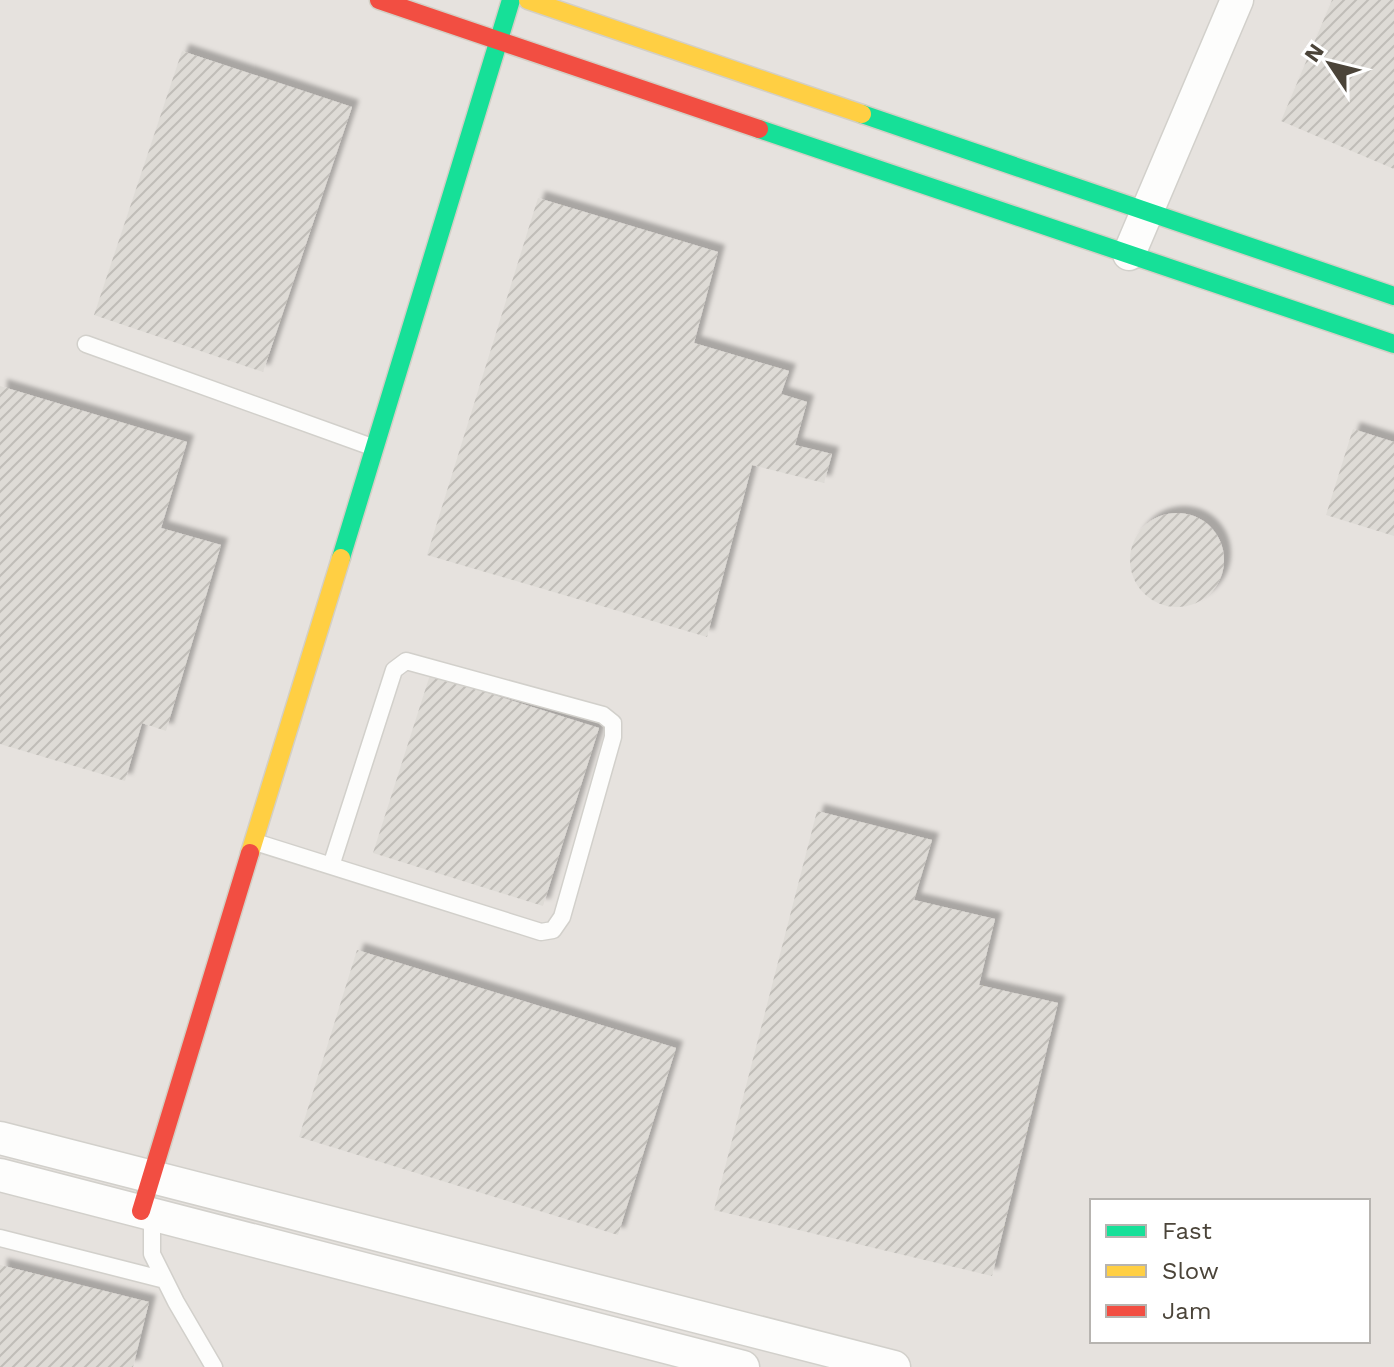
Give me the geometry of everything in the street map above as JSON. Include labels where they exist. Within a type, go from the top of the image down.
[{"type":"street","points":[[379,0],[1394,344]]},
{"type":"street","points":[[147,1212],[152,1176],[511,0]]},
{"type":"street","points":[[528,0],[1394,296]]},
{"type":"street","points":[[1129,254],[1237,0]]},
{"type":"street","points":[[0,1138],[894,1367]]},
{"type":"street","points":[[0,1175],[743,1367]]},
{"type":"lane","points":[[86,344],[374,447]]},
{"type":"lane","points":[[254,842],[541,932],[553,930],[562,917],[613,737],[613,723],[603,715],[406,661],[394,670],[331,866]]},
{"type":"lane","points":[[147,1212],[152,1254],[214,1367]]},
{"type":"lane","points":[[0,1238],[165,1280]]},
{"type":"shaded area","points":[[0,0],[1394,0],[1394,1367],[0,1367]]},
{"type":"building","points":[[1332,0],[1394,0],[1394,169],[1281,121]]},
{"type":"building","points":[[182,51],[352,107],[263,372],[94,315]]},
{"type":"building","points":[[538,198],[718,252],[694,343],[789,371],[781,394],[807,402],[795,445],[832,454],[824,483],[752,465],[707,637],[427,555]]},
{"type":"building","points":[[0,386],[187,442],[161,528],[221,545],[166,731],[142,723],[125,781],[0,744]]},
{"type":"building","points":[[1353,429],[1394,442],[1394,536],[1326,515]]},
{"type":"building","points":[[1177,513],[1195,516],[1210,527],[1221,542],[1224,560],[1221,578],[1210,593],[1195,604],[1177,607],[1159,604],[1144,593],[1133,578],[1130,560],[1133,542],[1144,527],[1159,516]]},
{"type":"building","points":[[430,675],[599,728],[543,906],[373,853]]},
{"type":"building","points":[[817,811],[932,840],[914,900],[995,919],[979,985],[1058,1003],[992,1276],[714,1210]]},
{"type":"building","points":[[357,950],[676,1048],[618,1235],[299,1137]]},
{"type":"building","points":[[0,1265],[149,1302],[133,1367],[0,1367]]},
{"type":"traffic: fast","points":[[341,558],[511,0]]},
{"type":"traffic: fast","points":[[862,114],[1394,296]]},
{"type":"traffic: fast","points":[[759,129],[1394,344]]},
{"type":"traffic: slow","points":[[528,0],[862,114]]},
{"type":"traffic: slow","points":[[250,853],[341,558]]},
{"type":"traffic: jam","points":[[379,0],[759,129]]},
{"type":"traffic: jam","points":[[141,1211],[250,853]]}]
